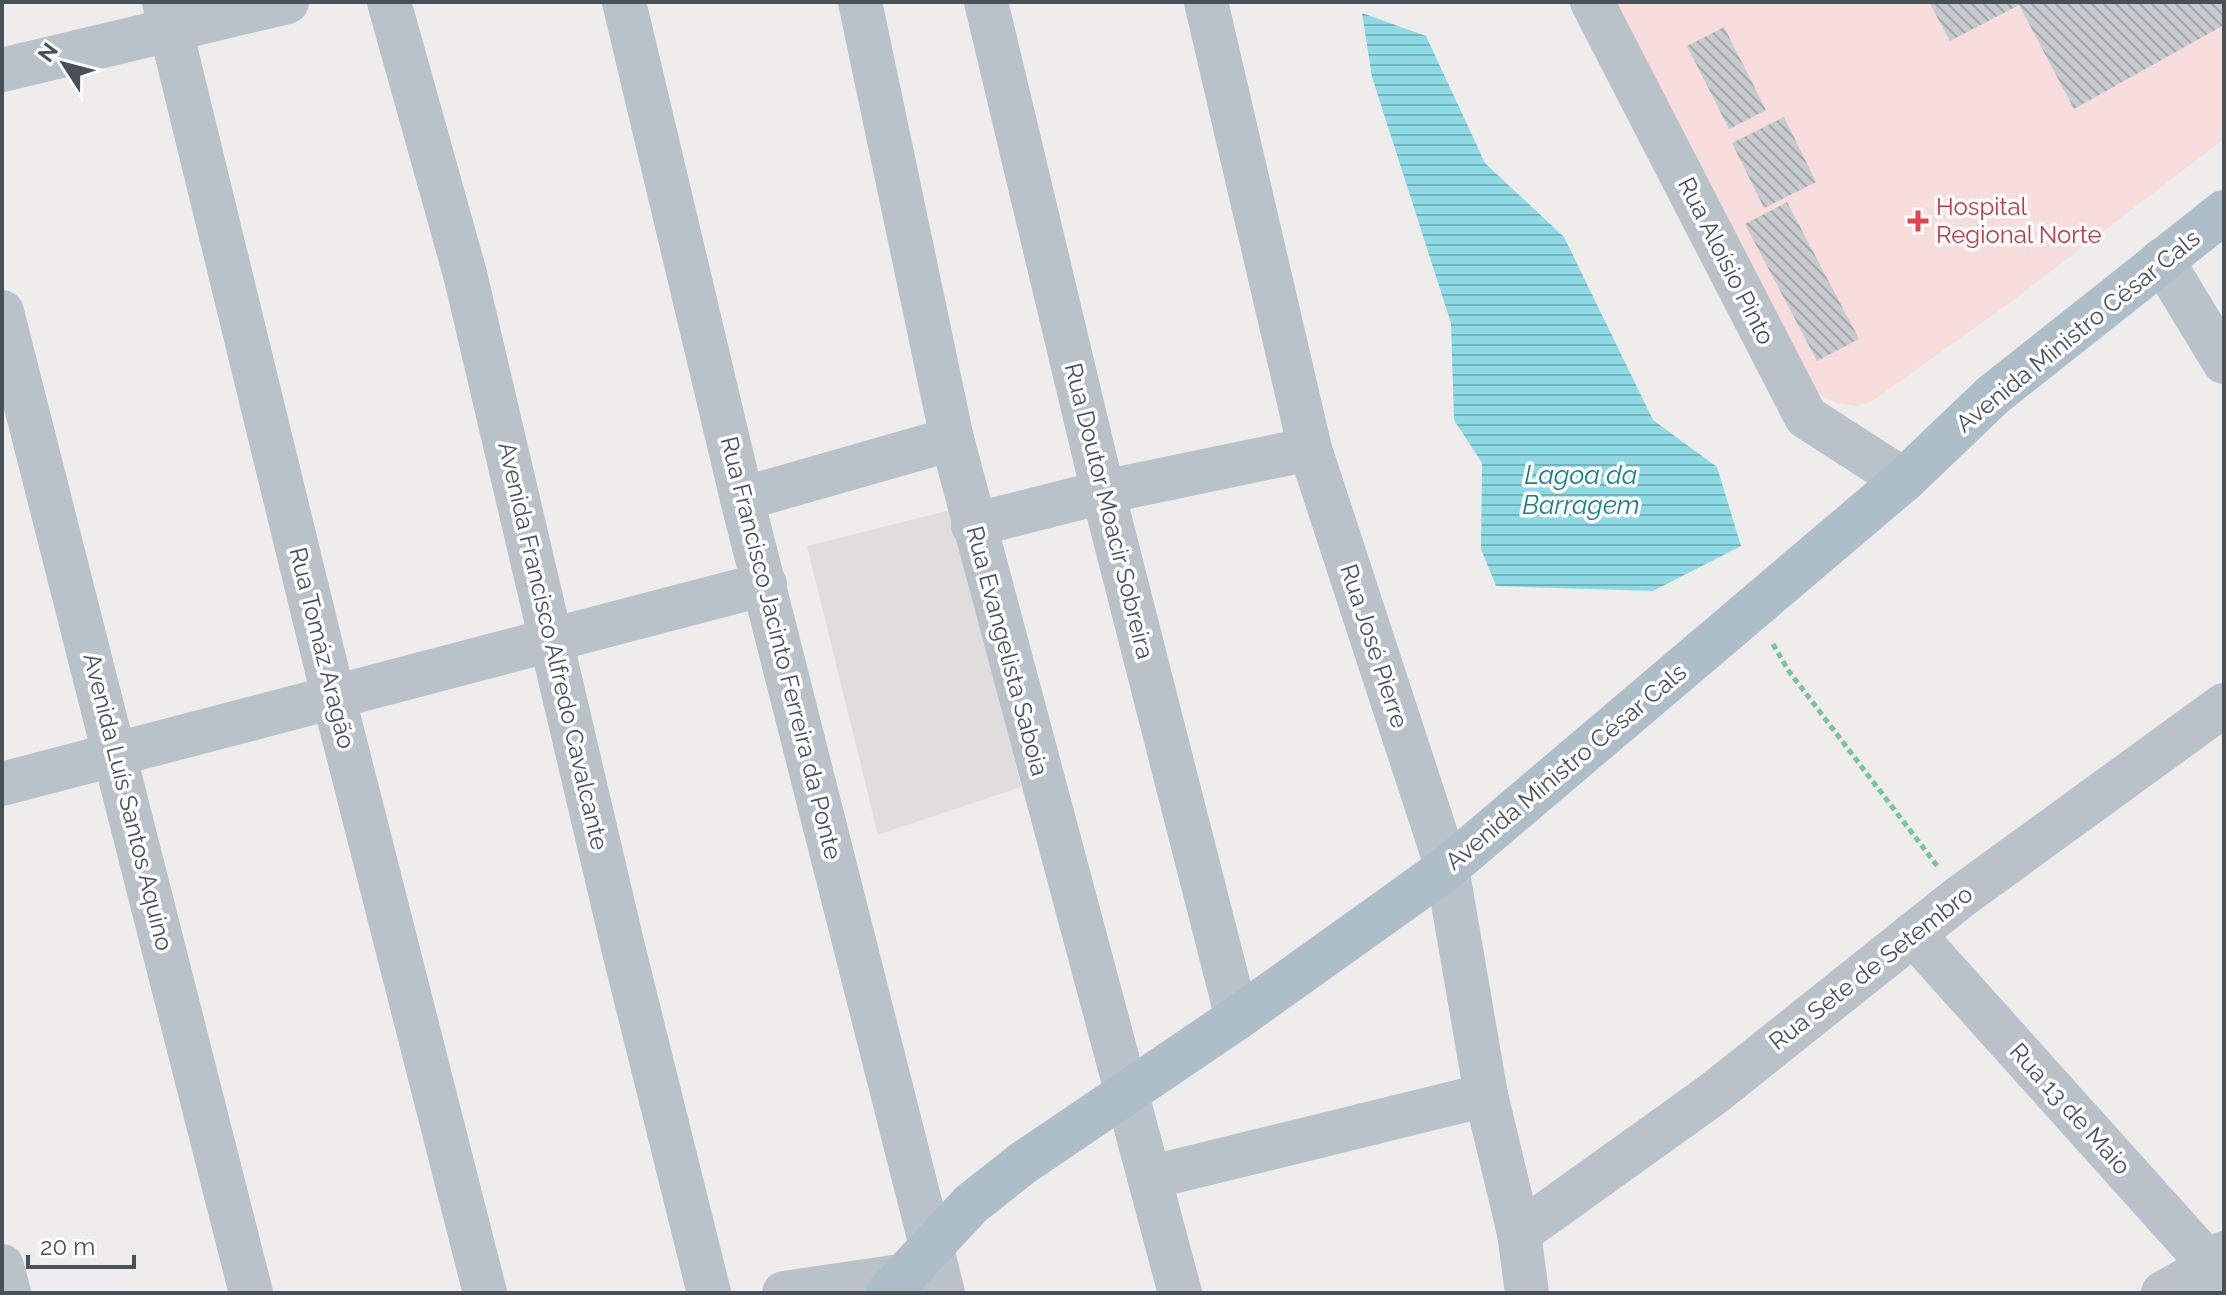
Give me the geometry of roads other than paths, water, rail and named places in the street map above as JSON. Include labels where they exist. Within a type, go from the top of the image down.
[{"type":"main road","name":"Avenida Ministro César Cals","points":[[917,1277],[971,1204],[1023,1163],[1237,1018],[1447,868],[1904,480],[1993,395],[2224,212]]},
{"type":"street","points":[[2,70],[167,14],[287,2]]},
{"type":"street","name":"Avenida Francisco Alfredo Cavalcante","points":[[389,2],[465,274],[623,947],[709,1293]]},
{"type":"street","name":"Rua Francisco Jacinto Ferreira da Ponte","points":[[624,2],[765,584],[917,1277]]},
{"type":"street","name":"Rua Evangelista Saboia","points":[[860,2],[973,525],[1152,1177],[1180,1293]]},
{"type":"street","name":"Rua Doutor Moacir Sobreira","points":[[986,2],[1103,492],[1237,1018]]},
{"type":"street","name":"Rua José Pierre","points":[[1206,2],[1310,449],[1447,868],[1486,1095],[1519,1233],[1527,1293]]},
{"type":"street","name":"Rua Aloísio Pinto","points":[[1592,2],[1806,417],[1904,480]]},
{"type":"street","name":"Rua Tomáz Aragão","points":[[167,14],[334,699],[485,1293]]},
{"type":"street","points":[[2162,260],[2224,362]]},
{"type":"street","name":"Avenida Luís Santos Aquino","points":[[2,312],[117,755],[251,1293]]},
{"type":"street","points":[[742,499],[952,439]]},
{"type":"street","points":[[973,525],[1103,492],[1310,449]]},
{"type":"street","points":[[2,784],[765,584]]},
{"type":"street","name":"Rua Sete de Setembro","points":[[1519,1233],[1713,1094],[1960,897],[2224,705]]},
{"type":"street","name":"Rua 13 de Maio","points":[[1913,934],[2220,1268]]},
{"type":"street","points":[[1152,1177],[1486,1095]]},
{"type":"street","points":[[2,1266],[9,1293]]},
{"type":"street","points":[[2163,1293],[2220,1268]]},
{"type":"street","points":[[784,1293],[917,1277]]},
{"type":"water","name":"Lagoa da Barragem","points":[[1362,13],[1426,36],[1485,163],[1564,237],[1653,420],[1717,467],[1741,546],[1653,591],[1496,586],[1481,549],[1482,463],[1454,420],[1451,323],[1372,77]]},
{"type":"place","name":"Hospital Regional Norte","points":[[1918,221]]}]
